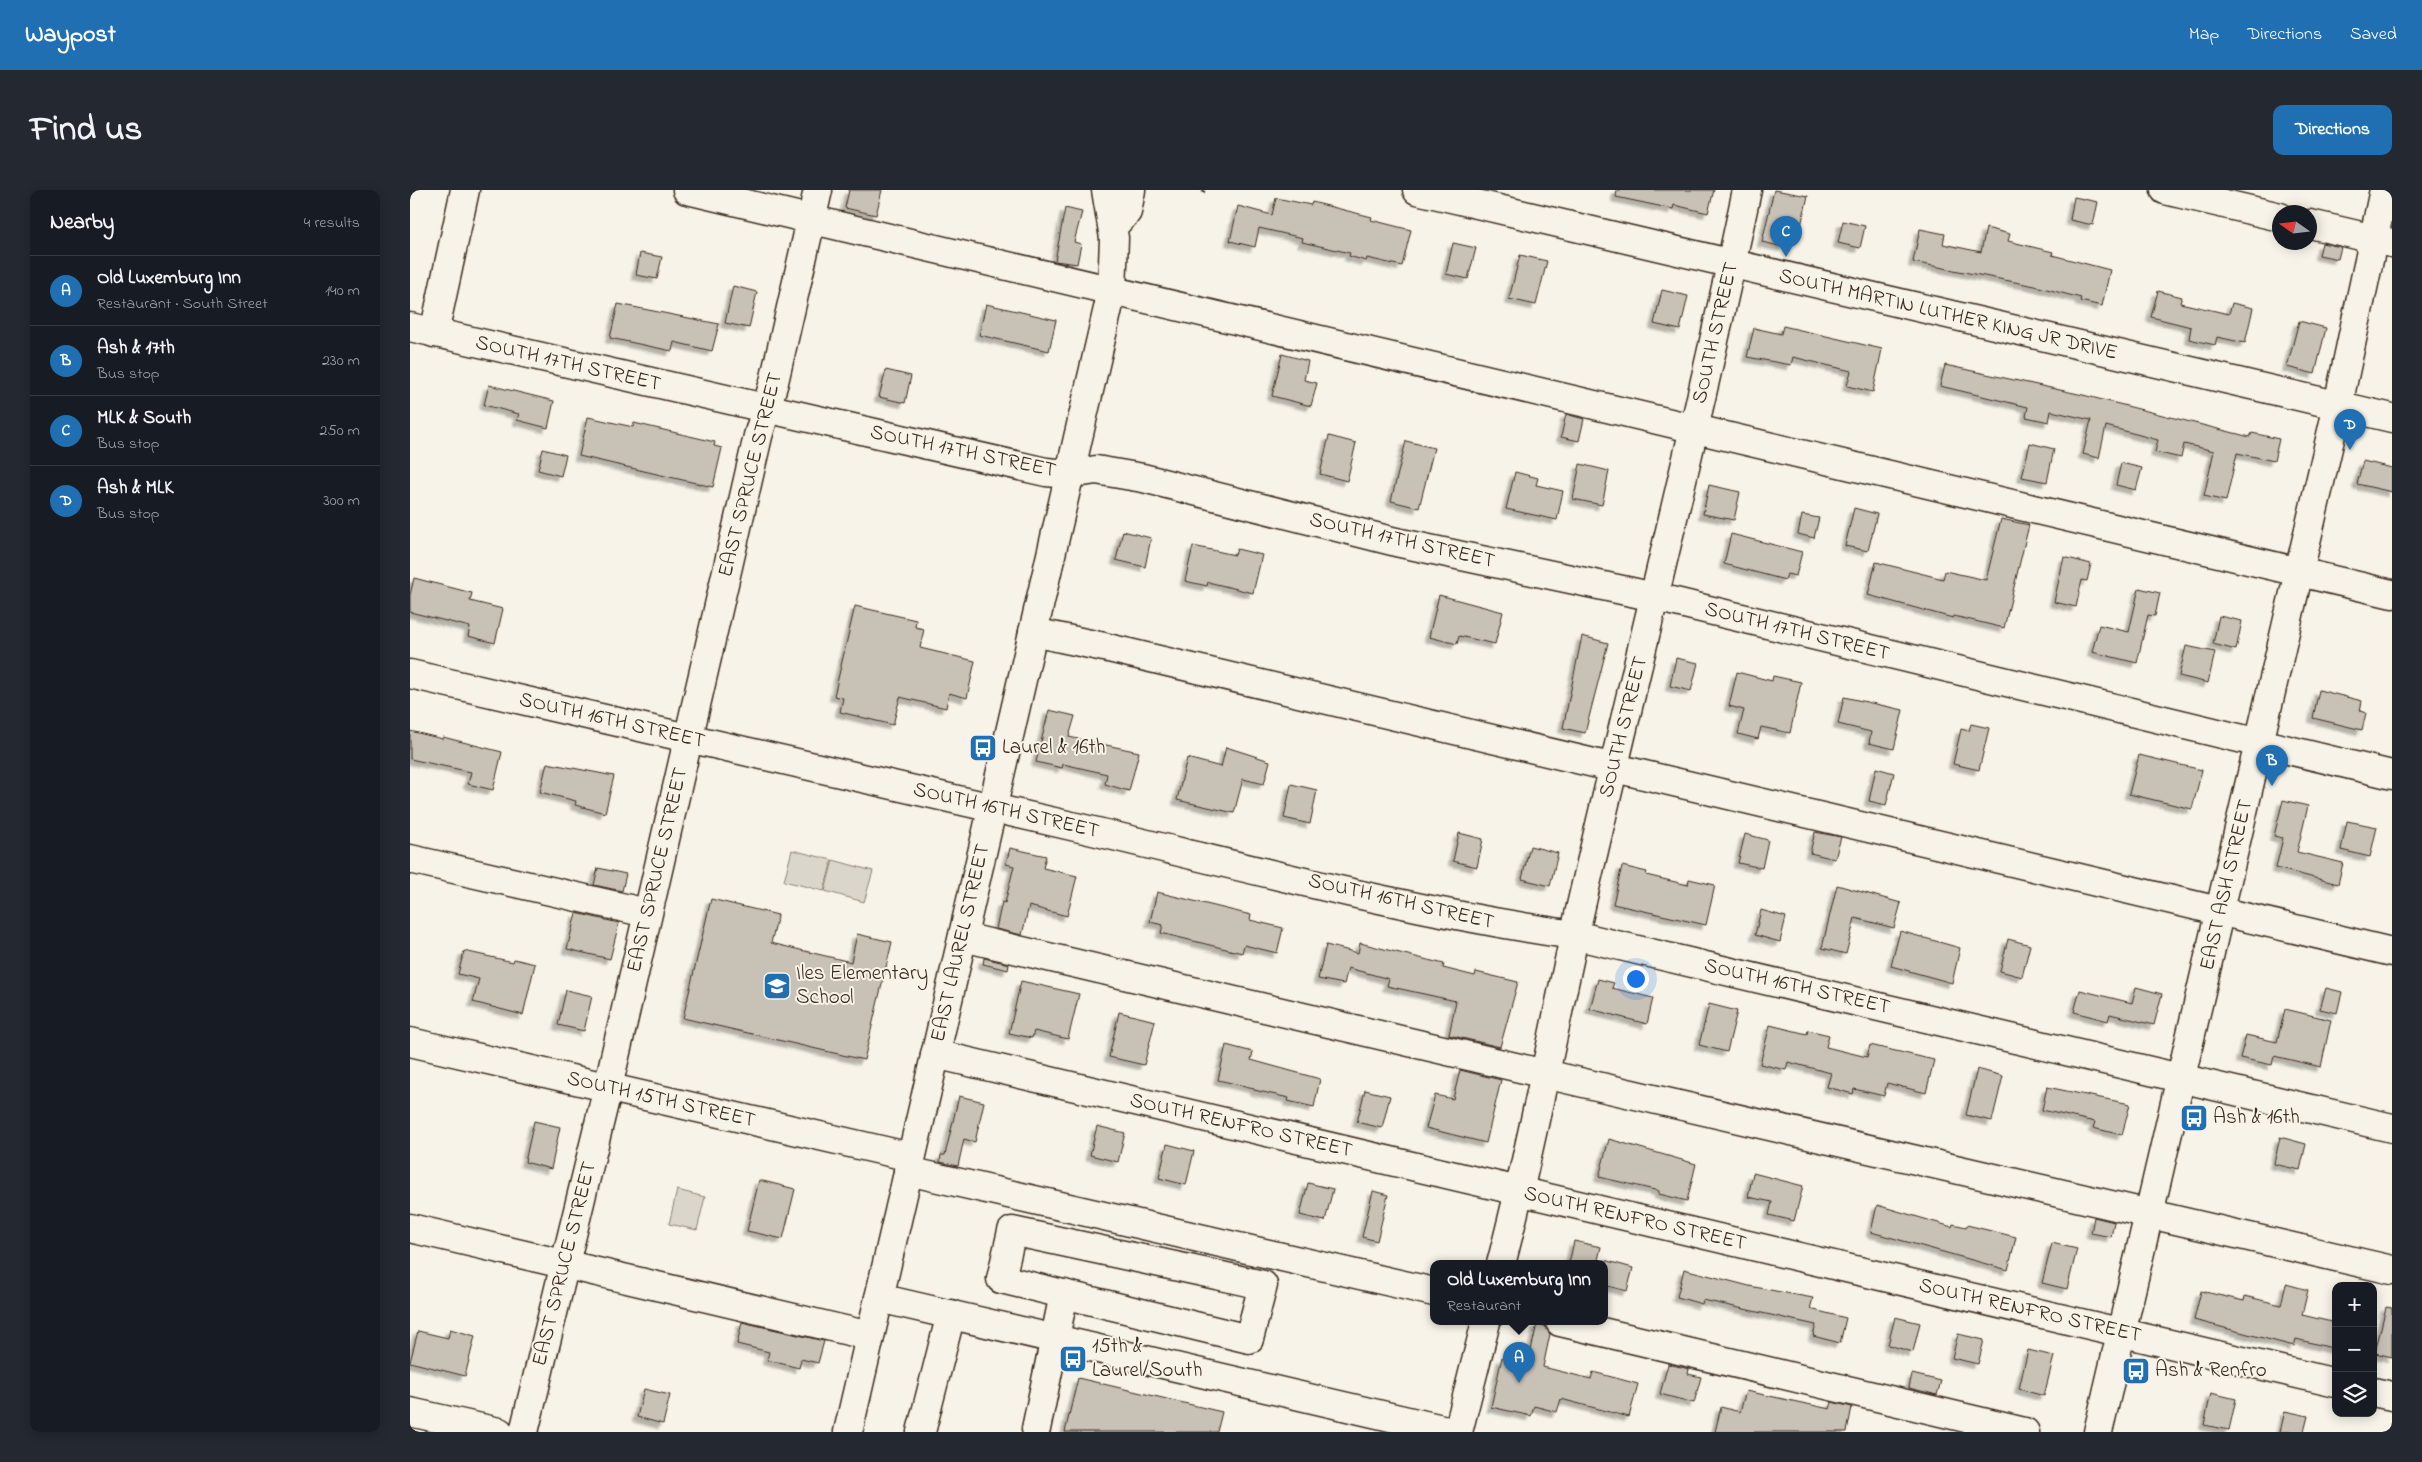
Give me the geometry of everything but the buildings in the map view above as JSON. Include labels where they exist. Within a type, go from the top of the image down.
[{"type":"street","points":[[422,330],[466,190]]},
{"type":"street","points":[[687,190],[2392,594]]},
{"type":"street","name":"EAST SPRUCE STREET","points":[[524,1432],[608,1087],[758,436],[818,190]]},
{"type":"street","name":"EAST LAUREL STREET","points":[[848,1432],[1112,291],[1115,263],[1113,226],[1106,190]]},
{"type":"street","points":[[1113,226],[1126,212],[1131,190]]},
{"type":"street","name":"SOUTH MARTIN LUTHER KING JR DRIVE","points":[[1417,190],[2392,418]]},
{"type":"street","name":"SOUTH STREET","points":[[1502,1260],[1519,1192],[1574,935],[1655,597],[1747,190]]},
{"type":"street","points":[[2165,190],[2272,215]]},
{"type":"street","name":"EAST ASH STREET","points":[[2098,1432],[2338,405],[2383,241],[2384,190]]},
{"type":"street","points":[[2317,226],[2383,241]]},
{"type":"street","name":"SOUTH 17TH STREET","points":[[422,330],[1046,472],[1070,474],[1096,470],[1143,478],[1396,542],[1655,597],[2392,775]]},
{"type":"street","points":[[1033,632],[2392,952]]},
{"type":"street","name":"SOUTH 16TH STREET","points":[[410,674],[1432,912],[1506,926],[1574,935],[2392,1128]]},
{"type":"street","points":[[410,859],[647,913]]},
{"type":"street","points":[[963,937],[2149,1215],[2392,1270]]},
{"type":"street","name":"SOUTH 15TH STREET","points":[[410,1042],[608,1087],[910,1164],[1430,1291]]},
{"type":"street","name":"SOUTH RENFRO STREET","points":[[935,1054],[2332,1382]]},
{"type":"street","points":[[410,1228],[870,1336]]},
{"type":"street","points":[[1239,1382],[1248,1339],[1263,1285],[1012,1231],[1001,1279],[1248,1339]]},
{"type":"street","points":[[1036,1429],[1064,1294]]},
{"type":"street","points":[[879,1298],[1456,1432],[1485,1325]]},
{"type":"street","points":[[921,1432],[951,1314]]},
{"type":"street","points":[[1573,1325],[2025,1432]]},
{"type":"street","points":[[2377,1393],[2392,1396]]},
{"type":"street","points":[[410,1412],[500,1432]]},
{"type":"shaded area","points":[[792,850],[832,860],[824,891],[784,881]]},
{"type":"shaded area","points":[[833,860],[873,871],[864,902],[825,891]]},
{"type":"shaded area","points":[[677,1190],[705,1197],[697,1230],[669,1224]]},
{"type":"place","name":"MLK & South","points":[[1786,257]]},
{"type":"place","name":"Ash & MLK","points":[[2350,450]]},
{"type":"place","name":"Laurel & 16th","points":[[983,748]]},
{"type":"place","name":"Ash & 17th","points":[[2272,786]]},
{"type":"place","name":"Iles Elementary School","points":[[777,986]]},
{"type":"place","name":"Ash & 16th","points":[[2194,1118]]},
{"type":"place","name":"15th & Laurel/South","points":[[1073,1359]]},
{"type":"place","name":"Ash & Renfro","points":[[2136,1371]]},
{"type":"place","name":"Old Luxemburg Inn","points":[[1519,1383]]}]
